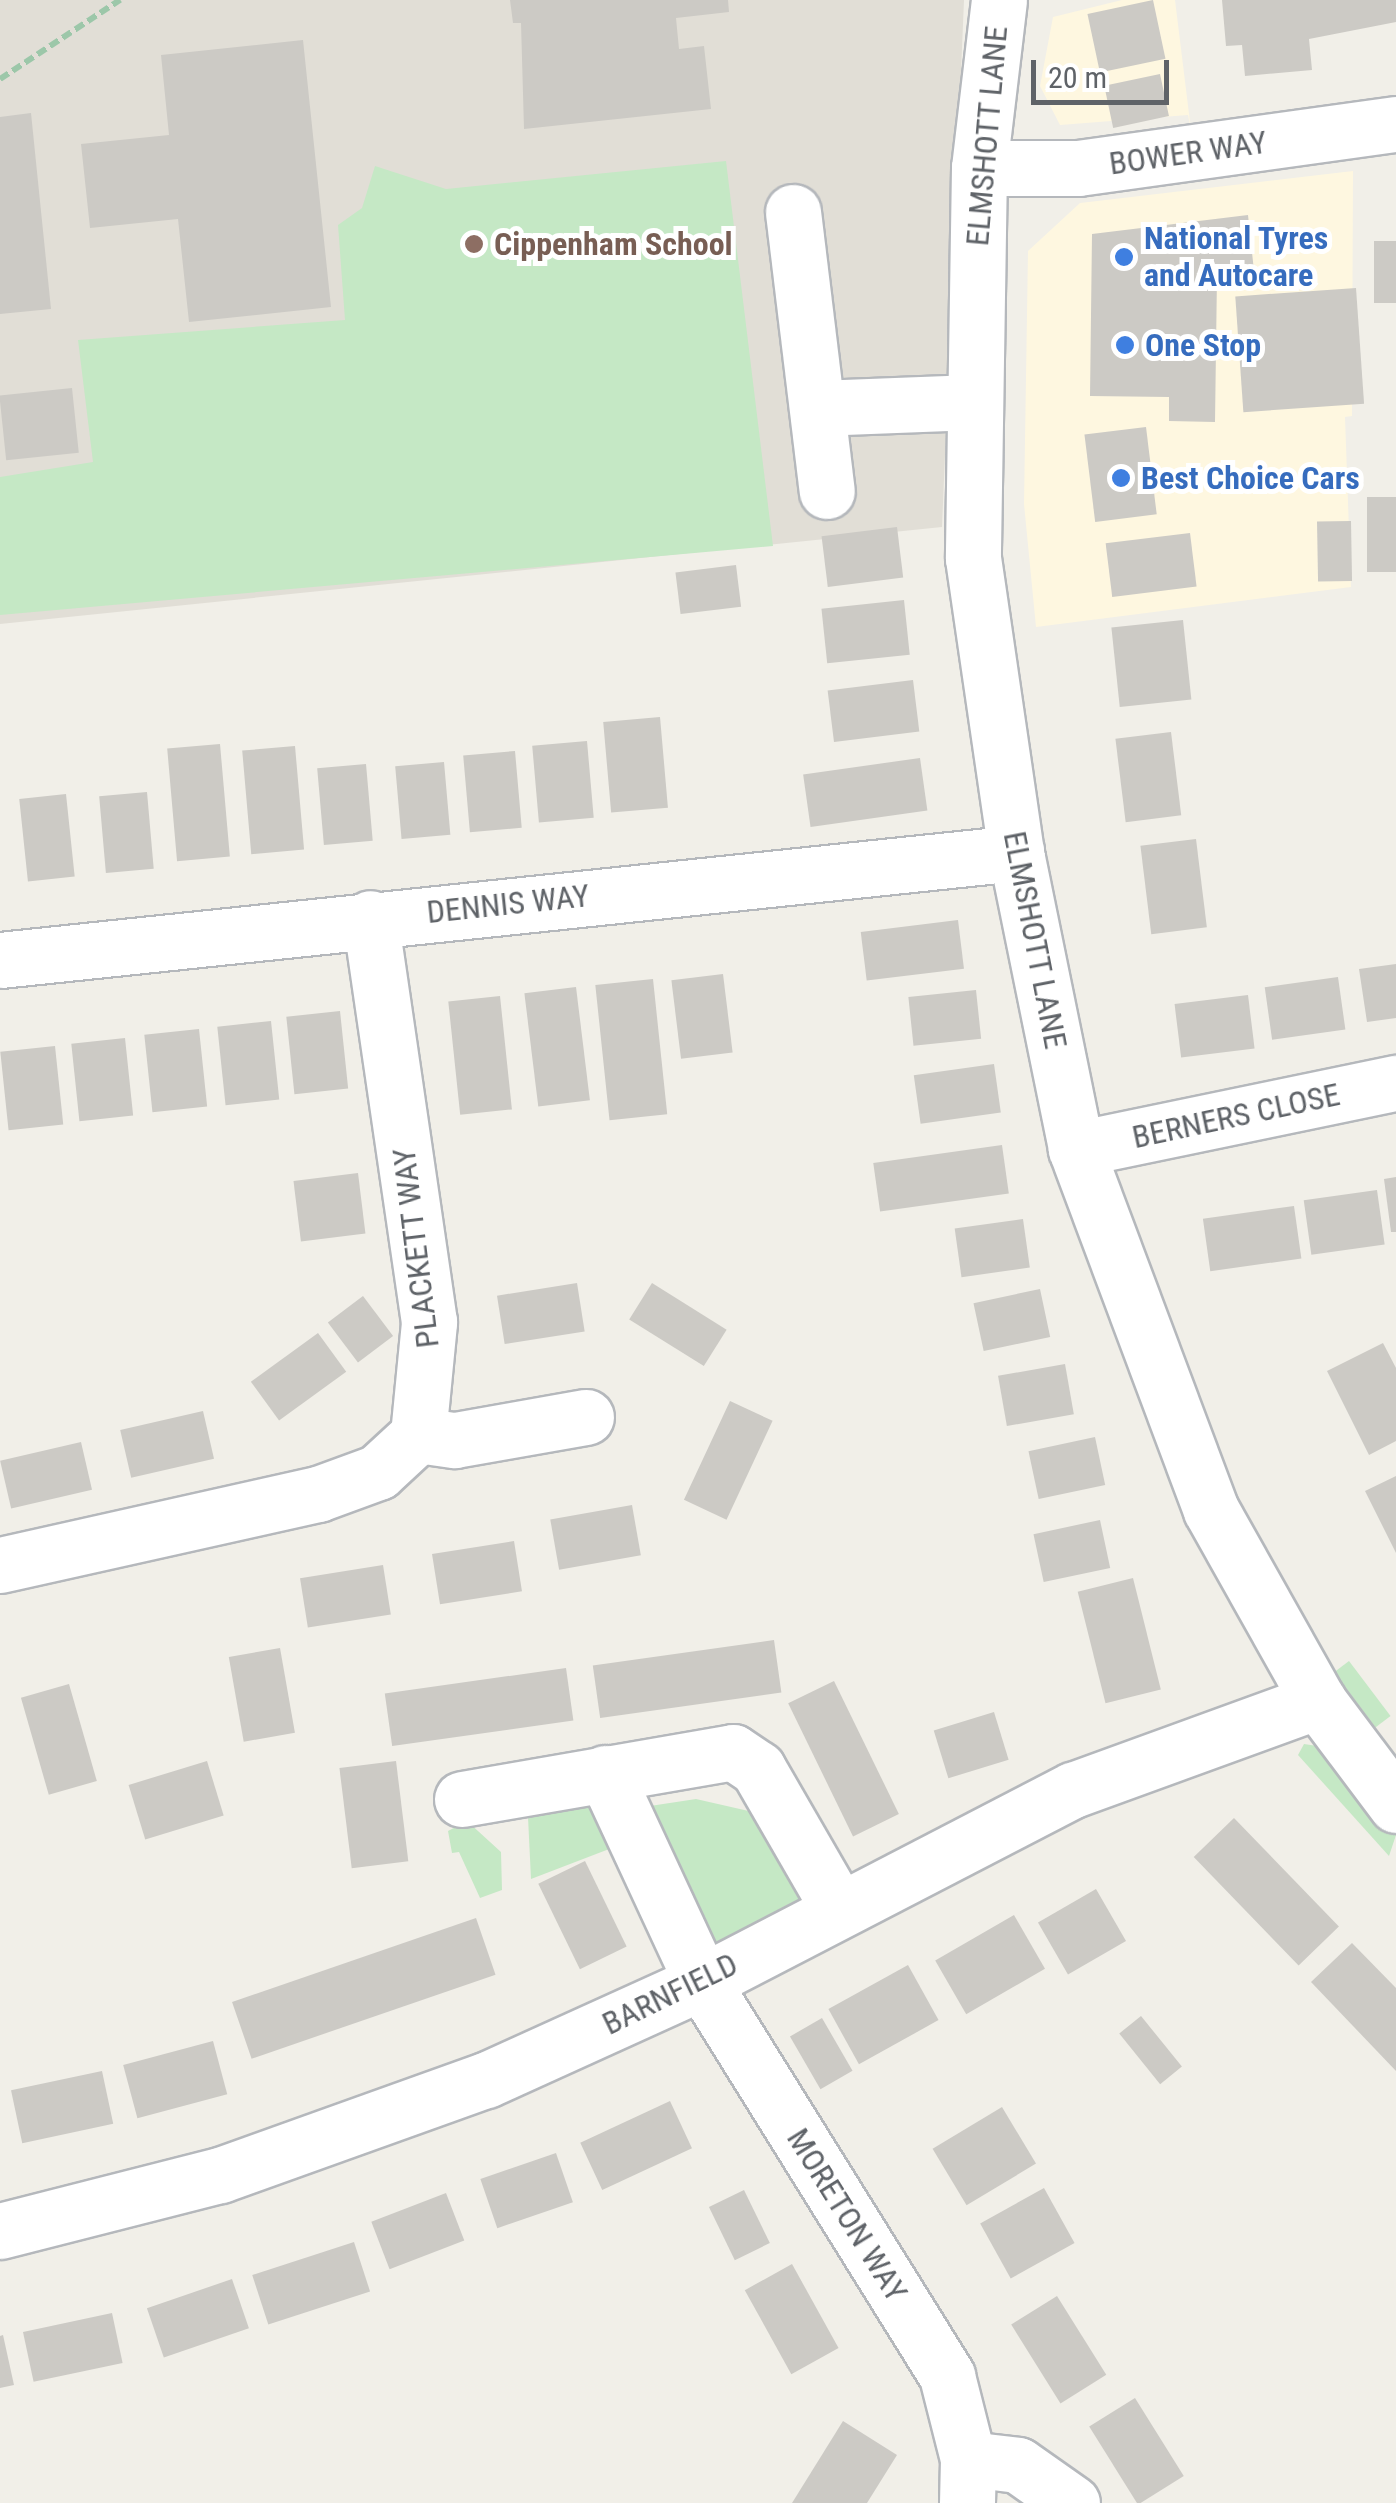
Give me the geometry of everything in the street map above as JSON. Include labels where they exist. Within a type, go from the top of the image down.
[{"type":"street","name":"ELMSHOTT LANE","points":[[1000,0],[980,168],[972,402],[973,558],[1016,853],[1076,1149],[1210,1510],[1318,1701],[1396,1804]]},
{"type":"street","name":"BOWER WAY","points":[[980,168],[1078,168],[1396,124]]},
{"type":"street","points":[[794,212],[827,492]]},
{"type":"street","points":[[819,408],[972,402]]},
{"type":"street","name":"DENNIS WAY","points":[[0,960],[370,918],[1016,853]]},
{"type":"street","name":"PLACKETT WAY","points":[[370,918],[429,1322],[418,1435]]},
{"type":"street","name":"BERNERS CLOSE","points":[[1076,1149],[1396,1084]]},
{"type":"street","points":[[0,1565],[318,1494],[378,1472],[418,1435],[456,1440],[586,1418]]},
{"type":"street","name":"BARNFIELD","points":[[0,2231],[256,2162],[486,2080],[702,1982],[837,1906],[1073,1790],[1318,1701]]},
{"type":"street","points":[[462,1798],[733,1752],[758,1769],[837,1906]]},
{"type":"street","name":"MORETON WAY","points":[[605,1774],[702,1982],[947,2376],[968,2481],[1018,2465],[1072,2503]]},
{"type":"path","points":[[0,80],[120,0]]},
{"type":"shaded area","name":"Cippenham School","points":[[0,0],[964,0],[942,527],[0,624]]},
{"type":"shaded area","points":[[1122,0],[1175,0],[1191,130],[1188,115],[1060,125],[1040,86],[1053,17]]},
{"type":"shaded area","points":[[1353,171],[1352,416],[1345,417],[1351,587],[1036,627],[1024,504],[1028,251],[1080,203]]},
{"type":"green space","points":[[726,161],[773,546],[0,615],[0,477],[93,462],[78,340],[345,320],[338,225],[362,208],[375,166],[446,189]]},
{"type":"green space","points":[[1349,1661],[1391,1716],[1375,1728],[1334,1672]]},
{"type":"green space","points":[[1304,1744],[1337,1749],[1396,1835],[1389,1856],[1298,1755]]},
{"type":"green space","points":[[696,1799],[753,1812],[802,1898],[709,1948],[650,1806]]},
{"type":"green space","points":[[578,1802],[598,1810],[617,1846],[531,1879],[528,1817]]},
{"type":"green space","points":[[467,1821],[501,1852],[502,1890],[480,1898],[459,1852],[452,1853],[448,1831]]},
{"type":"building","points":[[510,0],[728,0],[729,12],[676,18],[679,49],[704,46],[711,109],[524,129],[521,23],[513,23]]},
{"type":"building","points":[[1153,0],[1165,59],[1100,73],[1087,14]]},
{"type":"building","points":[[1222,0],[1396,0],[1396,22],[1309,39],[1312,70],[1245,76],[1242,45],[1226,46]]},
{"type":"building","points":[[303,40],[331,307],[189,322],[178,219],[90,228],[81,144],[169,135],[161,55]]},
{"type":"building","points":[[1160,74],[1169,116],[1113,128],[1104,86]]},
{"type":"building","points":[[31,113],[51,309],[0,314],[0,117]]},
{"type":"building","points":[[1248,215],[1254,271],[1217,276],[1215,422],[1169,421],[1169,397],[1090,396],[1092,234]]},
{"type":"building","points":[[1374,241],[1396,241],[1396,303],[1374,303]]},
{"type":"building","points":[[1356,288],[1364,404],[1243,412],[1235,296]]},
{"type":"building","points":[[72,388],[79,453],[6,460],[0,396]]},
{"type":"building","points":[[1146,427],[1157,514],[1095,522],[1084,435]]},
{"type":"building","points":[[1367,497],[1396,497],[1396,572],[1367,572]]},
{"type":"building","points":[[1351,521],[1352,581],[1318,582],[1317,522]]},
{"type":"building","points":[[897,527],[903,578],[828,587],[822,536]]},
{"type":"building","points":[[1190,533],[1197,587],[1112,597],[1106,543]]},
{"type":"building","points":[[736,565],[741,607],[681,614],[675,572]]},
{"type":"building","points":[[904,600],[910,655],[827,663],[821,609]]},
{"type":"building","points":[[1183,620],[1191,700],[1120,707],[1111,628]]},
{"type":"building","points":[[913,680],[919,732],[834,742],[828,690]]},
{"type":"building","points":[[660,717],[668,808],[611,813],[603,722]]},
{"type":"building","points":[[1171,732],[1181,815],[1126,822],[1115,739]]},
{"type":"building","points":[[587,741],[594,818],[539,823],[532,746]]},
{"type":"building","points":[[220,744],[230,857],[177,861],[167,749]]},
{"type":"building","points":[[295,746],[304,850],[251,854],[242,751]]},
{"type":"building","points":[[515,751],[522,828],[470,832],[463,756]]},
{"type":"building","points":[[920,758],[927,810],[811,827],[803,774]]},
{"type":"building","points":[[444,762],[450,835],[402,839],[395,766]]},
{"type":"building","points":[[366,764],[373,841],[324,845],[317,768]]},
{"type":"building","points":[[147,792],[154,869],[106,873],[99,796]]},
{"type":"building","points":[[66,794],[75,877],[28,881],[19,799]]},
{"type":"building","points":[[1196,839],[1207,927],[1151,934],[1140,846]]},
{"type":"building","points":[[958,920],[964,969],[867,981],[861,932]]},
{"type":"building","points":[[1396,964],[1396,1018],[1367,1022],[1359,969]]},
{"type":"building","points":[[723,974],[733,1052],[681,1059],[671,980]]},
{"type":"building","points":[[1338,977],[1345,1029],[1272,1040],[1265,987]]},
{"type":"building","points":[[653,979],[667,1114],[610,1120],[595,985]]},
{"type":"building","points":[[576,987],[590,1100],[538,1106],[524,993]]},
{"type":"building","points":[[976,990],[981,1039],[913,1046],[908,997]]},
{"type":"building","points":[[1248,995],[1255,1049],[1181,1058],[1175,1004]]},
{"type":"building","points":[[500,996],[512,1109],[460,1115],[448,1001]]},
{"type":"building","points":[[340,1011],[348,1089],[294,1094],[286,1017]]},
{"type":"building","points":[[271,1021],[279,1100],[226,1105],[217,1027]]},
{"type":"building","points":[[199,1029],[207,1107],[152,1112],[144,1035]]},
{"type":"building","points":[[125,1038],[133,1116],[79,1121],[71,1044]]},
{"type":"building","points":[[55,1046],[63,1125],[9,1130],[0,1052]]},
{"type":"building","points":[[994,1064],[1001,1113],[921,1124],[914,1075]]},
{"type":"building","points":[[1002,1145],[1009,1194],[880,1212],[873,1163]]},
{"type":"building","points":[[358,1173],[365,1234],[301,1241],[293,1181]]},
{"type":"building","points":[[1396,1177],[1396,1232],[1391,1232],[1384,1179]]},
{"type":"building","points":[[1377,1190],[1385,1244],[1311,1255],[1304,1200]]},
{"type":"building","points":[[1294,1206],[1301,1258],[1210,1271],[1203,1219]]},
{"type":"building","points":[[1023,1219],[1030,1268],[961,1277],[955,1229]]},
{"type":"building","points":[[577,1283],[585,1331],[505,1344],[497,1296]]},
{"type":"building","points":[[652,1283],[727,1330],[704,1366],[629,1319]]},
{"type":"building","points":[[1040,1289],[1050,1337],[984,1351],[973,1303]]},
{"type":"building","points":[[363,1296],[393,1336],[358,1362],[328,1322]]},
{"type":"building","points":[[318,1333],[346,1372],[279,1421],[251,1382]]},
{"type":"building","points":[[1383,1343],[1396,1368],[1396,1441],[1369,1455],[1327,1371]]},
{"type":"building","points":[[1065,1364],[1074,1414],[1007,1426],[998,1376]]},
{"type":"building","points":[[730,1401],[773,1421],[727,1520],[684,1500]]},
{"type":"building","points":[[203,1411],[214,1459],[131,1478],[120,1430]]},
{"type":"building","points":[[1095,1437],[1105,1485],[1039,1499],[1028,1451]]},
{"type":"building","points":[[81,1442],[92,1490],[11,1508],[0,1461]]},
{"type":"building","points":[[1396,1476],[1396,1553],[1365,1491]]},
{"type":"building","points":[[632,1505],[641,1555],[559,1570],[550,1519]]},
{"type":"building","points":[[1100,1520],[1110,1568],[1044,1582],[1033,1534]]},
{"type":"building","points":[[514,1541],[522,1591],[440,1604],[432,1554]]},
{"type":"building","points":[[383,1565],[391,1614],[308,1628],[300,1578]]},
{"type":"building","points":[[1133,1578],[1161,1690],[1106,1703],[1078,1592]]},
{"type":"building","points":[[774,1640],[781,1692],[600,1718],[593,1665]]},
{"type":"building","points":[[280,1648],[295,1733],[244,1742],[229,1657]]},
{"type":"building","points":[[566,1668],[573,1720],[392,1746],[385,1693]]},
{"type":"building","points":[[834,1681],[899,1814],[853,1836],[788,1703]]},
{"type":"building","points":[[69,1684],[97,1781],[49,1795],[21,1698]]},
{"type":"building","points":[[994,1712],[1009,1760],[948,1778],[934,1730]]},
{"type":"building","points":[[207,1761],[224,1816],[145,1839],[129,1785]]},
{"type":"building","points":[[396,1761],[408,1861],[352,1868],[339,1768]]},
{"type":"building","points":[[1234,1818],[1339,1927],[1299,1966],[1194,1857]]},
{"type":"building","points":[[585,1861],[627,1946],[580,1969],[538,1884]]},
{"type":"building","points":[[1096,1889],[1126,1941],[1068,1974],[1038,1922]]},
{"type":"building","points":[[1014,1915],[1045,1969],[966,2014],[935,1960]]},
{"type":"building","points":[[476,1918],[496,1975],[252,2059],[232,2002]]},
{"type":"building","points":[[1352,1943],[1396,1988],[1396,2071],[1311,1982]]},
{"type":"building","points":[[908,1965],[939,2020],[859,2064],[828,2009]]},
{"type":"building","points":[[1141,2016],[1182,2067],[1160,2084],[1119,2034]]},
{"type":"building","points":[[822,2018],[852,2071],[820,2089],[790,2036]]},
{"type":"building","points":[[213,2041],[227,2094],[137,2118],[123,2065]]},
{"type":"building","points":[[102,2071],[113,2124],[22,2143],[11,2090]]},
{"type":"building","points":[[670,2101],[692,2148],[602,2190],[580,2143]]},
{"type":"building","points":[[1002,2107],[1036,2164],[967,2205],[933,2149]]},
{"type":"building","points":[[556,2153],[573,2202],[497,2228],[480,2179]]},
{"type":"building","points":[[1044,2188],[1075,2243],[1011,2278],[980,2223]]},
{"type":"building","points":[[744,2190],[770,2243],[735,2260],[709,2207]]},
{"type":"building","points":[[446,2193],[464,2241],[390,2269],[371,2222]]},
{"type":"building","points":[[354,2242],[370,2291],[268,2325],[252,2275]]},
{"type":"building","points":[[792,2264],[839,2348],[791,2374],[745,2290]]},
{"type":"building","points":[[232,2279],[249,2328],[164,2357],[147,2308]]},
{"type":"building","points":[[1057,2296],[1106,2375],[1060,2403],[1011,2325]]},
{"type":"building","points":[[112,2313],[123,2363],[34,2382],[23,2332]]},
{"type":"building","points":[[3,2335],[14,2385],[0,2388],[0,2336]]},
{"type":"building","points":[[1135,2398],[1184,2476],[1137,2503],[1089,2427]]},
{"type":"building","points":[[843,2421],[897,2455],[867,2503],[792,2503]]},
{"type":"place","name":"Cippenham School","points":[[474,244]]},
{"type":"place","name":"National Tyres and Autocare","points":[[1124,257]]},
{"type":"place","name":"One Stop","points":[[1125,345]]},
{"type":"place","name":"Best Choice Cars","points":[[1121,478]]}]
